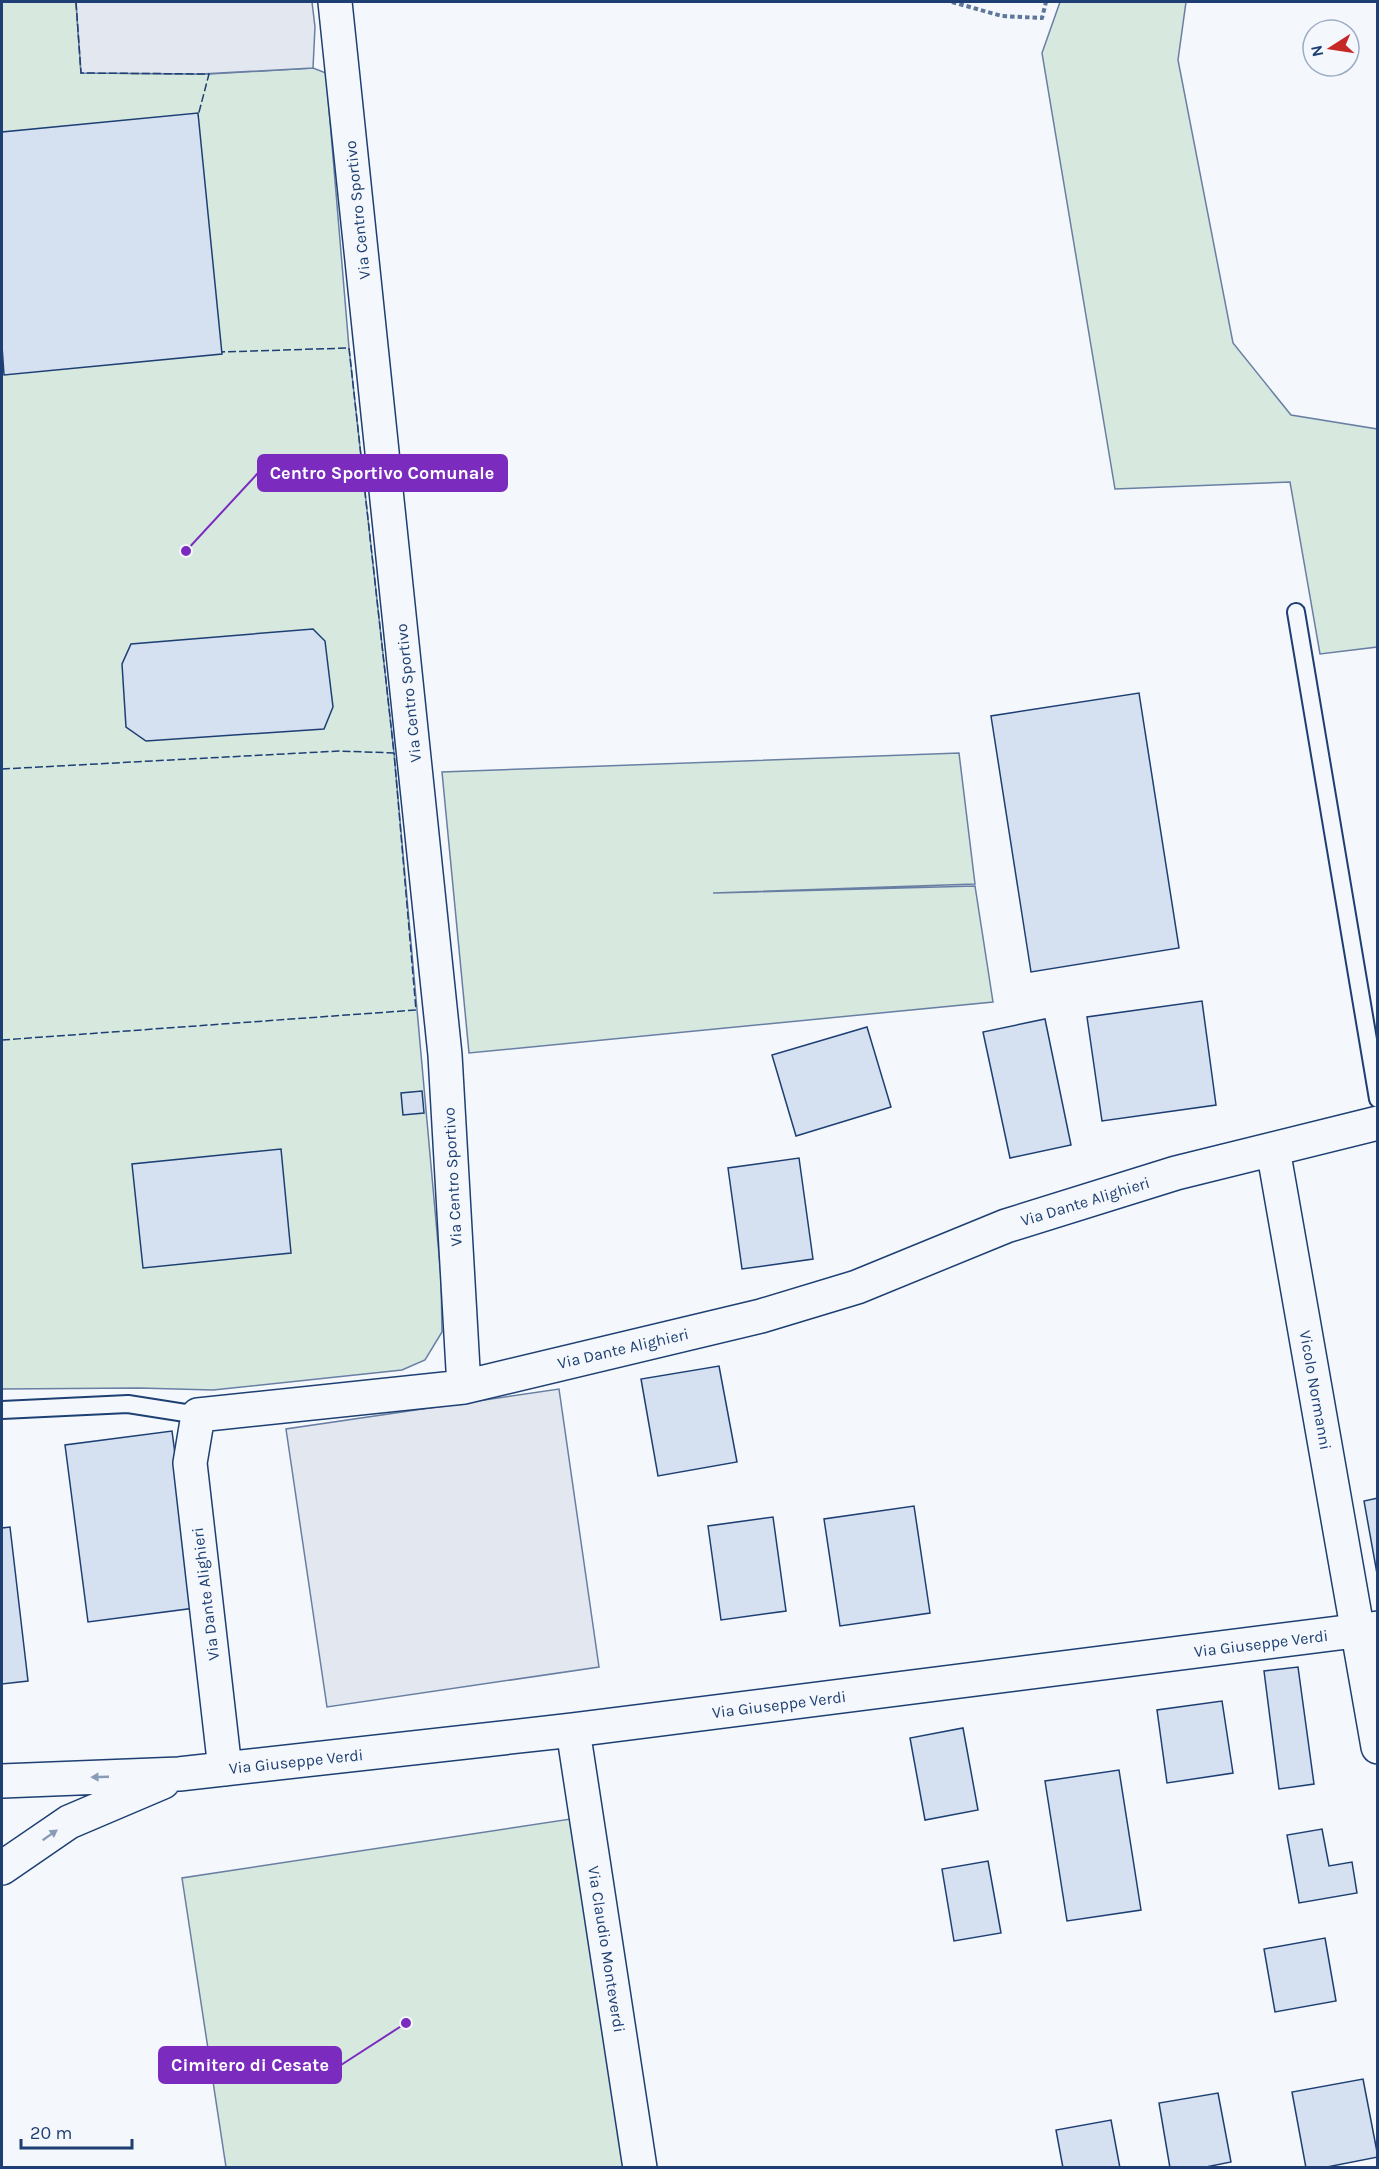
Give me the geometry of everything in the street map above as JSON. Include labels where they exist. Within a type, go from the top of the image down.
[{"type":"street","name":"Via Centro Sportivo","points":[[335,2],[445,1055],[464,1387]]},
{"type":"street","name":"Via Dante Alighieri","points":[[225,1769],[190,1463],[198,1414],[464,1387],[761,1316],[857,1287],[1006,1226],[1176,1173],[1377,1123]]},
{"type":"street","name":"Vicolo Normanni","points":[[1273,1149],[1368,1630],[1377,1747]]},
{"type":"street","name":"Via Giuseppe Verdi","points":[[2,1781],[179,1774],[225,1769],[573,1730],[1368,1630]]},
{"type":"street","name":"Via Claudio Monteverdi","points":[[573,1730],[640,2168]]},
{"type":"street","name":"Via Giuseppe Verdi","points":[[2,1868],[69,1822],[179,1774]]},
{"type":"lane","points":[[1296,612],[1377,1099]]},
{"type":"lane","points":[[2,1410],[128,1404],[198,1414]]},
{"type":"path","points":[[952,2],[1002,16],[1042,18],[1047,2]]},
{"type":"shaded area","points":[[2,2],[76,2],[81,73],[209,74],[313,68],[326,73],[349,348],[394,753],[441,1277],[442,1332],[425,1360],[402,1370],[213,1390],[2,1389]]},
{"type":"shaded area","points":[[76,2],[312,2],[315,27],[313,68],[201,74],[81,73]]},
{"type":"shaded area","points":[[1060,2],[1186,2],[1178,60],[1233,343],[1291,415],[1377,429],[1377,647],[1320,654],[1290,482],[1115,489],[1042,53]]},
{"type":"shaded area","points":[[959,753],[975,884],[713,893],[975,886],[993,1002],[469,1053],[442,772]]},
{"type":"shaded area","points":[[559,1389],[599,1667],[327,1707],[286,1429]]},
{"type":"shaded area","points":[[577,1818],[630,2167],[226,2167],[182,1878]]},
{"type":"building","points":[[198,113],[222,354],[4,375],[2,132]]},
{"type":"building","points":[[313,629],[325,641],[333,707],[324,729],[146,741],[126,727],[122,664],[131,644]]},
{"type":"building","points":[[1139,693],[1179,948],[1031,972],[991,716]]},
{"type":"building","points":[[1202,1001],[1216,1105],[1102,1121],[1087,1017]]},
{"type":"building","points":[[1045,1019],[1071,1145],[1010,1158],[983,1032]]},
{"type":"building","points":[[867,1027],[891,1107],[796,1136],[772,1055]]},
{"type":"building","points":[[422,1091],[424,1113],[403,1115],[401,1093]]},
{"type":"building","points":[[281,1149],[291,1253],[143,1268],[132,1164]]},
{"type":"building","points":[[799,1158],[813,1259],[742,1269],[728,1168]]},
{"type":"building","points":[[719,1366],[737,1462],[658,1476],[641,1379]]},
{"type":"building","points":[[172,1431],[195,1608],[88,1622],[65,1445]]},
{"type":"building","points":[[1378,1498],[1378,1579],[1364,1501]]},
{"type":"building","points":[[914,1506],[930,1613],[840,1626],[824,1519]]},
{"type":"building","points":[[773,1517],[786,1611],[721,1620],[708,1526]]},
{"type":"building","points":[[10,1527],[28,1681],[2,1684],[2,1528]]},
{"type":"building","points":[[1298,1667],[1314,1784],[1279,1789],[1264,1671]]},
{"type":"building","points":[[1222,1701],[1233,1773],[1167,1783],[1157,1710]]},
{"type":"building","points":[[963,1728],[978,1810],[925,1820],[910,1738]]},
{"type":"building","points":[[1119,1770],[1141,1910],[1067,1921],[1045,1781]]},
{"type":"building","points":[[1322,1829],[1329,1866],[1352,1862],[1357,1893],[1299,1903],[1287,1835]]},
{"type":"building","points":[[988,1861],[1001,1933],[954,1941],[942,1869]]},
{"type":"building","points":[[1325,1938],[1336,2001],[1275,2012],[1264,1949]]},
{"type":"building","points":[[1363,2079],[1378,2157],[1322,2168],[1306,2168],[1292,2092]]},
{"type":"building","points":[[1218,2093],[1231,2162],[1201,2168],[1170,2168],[1159,2103]]},
{"type":"building","points":[[1111,2120],[1120,2168],[1063,2168],[1056,2130]]},
{"type":"fence","points":[[76,2],[81,73],[209,74],[198,116]]},
{"type":"fence","points":[[2,769],[339,751],[394,753],[349,348],[221,352]]},
{"type":"fence","points":[[2,1040],[416,1010],[394,753]]},
{"type":"place","name":"Centro Sportivo Comunale","points":[[186,551]]},
{"type":"place","name":"Cimitero di Cesate","points":[[406,2023]]}]
